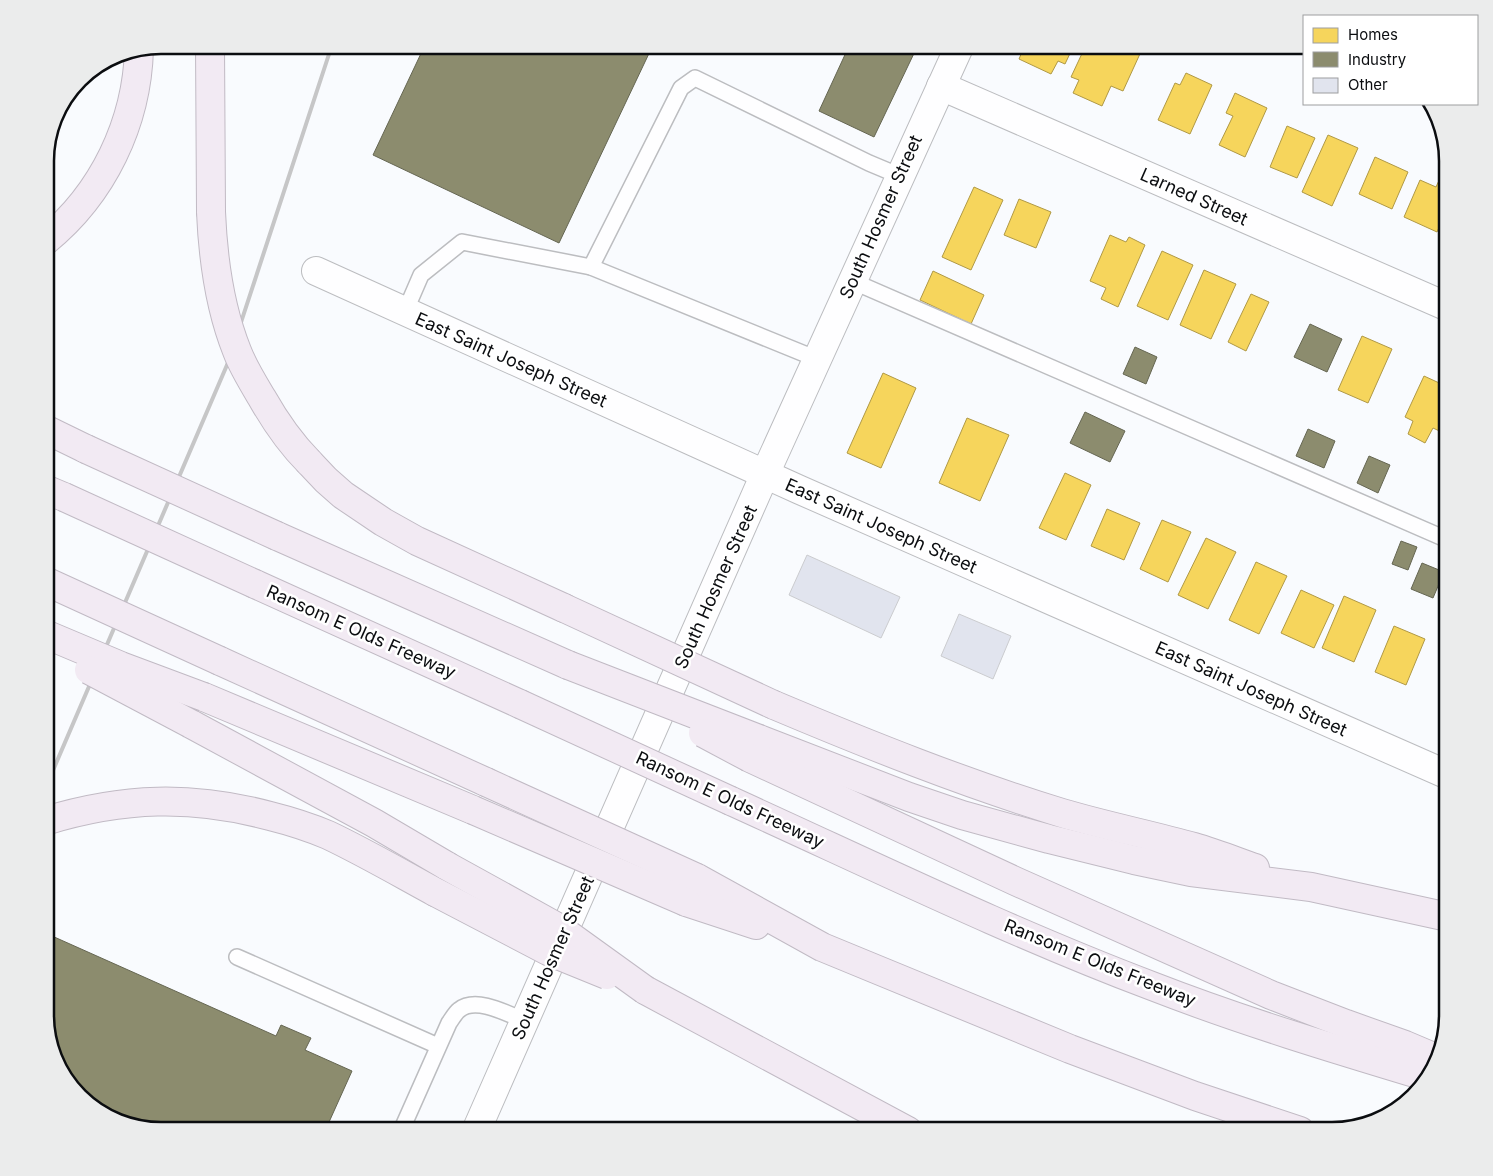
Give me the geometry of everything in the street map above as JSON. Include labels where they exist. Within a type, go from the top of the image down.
[{"type":"highway","points":[[210,54],[210,212],[218,283],[228,323],[237,352],[280,427],[300,453],[343,495],[383,522],[416,541],[774,705],[882,750],[952,777],[1086,820],[1195,848],[1311,887]]},
{"type":"highway","points":[[54,233],[83,202],[115,153],[135,92],[138,56]]},
{"type":"highway","points":[[54,433],[277,536],[755,748],[1015,881],[1271,995],[1405,1045],[1431,1057]]},
{"type":"highway","name":"Ransom E Olds Freeway","points":[[55,493],[1056,947],[1152,987],[1268,1028],[1421,1075]]},
{"type":"highway","points":[[54,585],[486,782],[691,890]]},
{"type":"highway","points":[[54,638],[121,666],[204,697],[472,810],[691,890],[822,947],[1070,1049],[1195,1096],[1273,1122]]},
{"type":"highway","points":[[54,653],[116,684],[374,823],[559,928],[646,990]]},
{"type":"highway","points":[[755,748],[962,815],[1134,860],[1191,872],[1311,887],[1439,915]]},
{"type":"highway","points":[[54,818],[91,808],[124,803],[155,801],[202,802],[244,809],[301,825],[328,835],[548,952],[646,990],[891,1122]]},
{"type":"street","name":"South Hosmer Street","points":[[480,1122],[765,474],[956,54]]},
{"type":"street","name":"Larned Street","points":[[941,86],[1439,303]]},
{"type":"street","name":"East Saint Joseph Street","points":[[316,271],[765,474],[1439,771]]},
{"type":"lane","points":[[591,268],[681,88],[695,78],[869,163],[900,176]]},
{"type":"lane","points":[[405,312],[421,275],[462,242],[591,268],[817,359]]},
{"type":"lane","points":[[852,282],[1439,536]]},
{"type":"lane","points":[[237,957],[438,1046]]},
{"type":"lane","points":[[405,1122],[449,1023],[459,1010],[470,1006],[486,1006],[525,1021]]},
{"type":"building: Homes","points":[[1021,54],[1070,54],[1065,64],[1058,61],[1051,74],[1019,59]]},
{"type":"building: Homes","points":[[1082,54],[1140,54],[1123,91],[1111,86],[1102,106],[1073,93],[1079,80],[1071,77]]},
{"type":"building: Homes","points":[[1186,73],[1212,85],[1190,134],[1158,120],[1175,83],[1180,85]]},
{"type":"building: Homes","points":[[1235,93],[1267,108],[1245,157],[1219,145],[1233,116],[1226,113]]},
{"type":"building: Homes","points":[[1287,126],[1315,138],[1297,178],[1270,167]]},
{"type":"building: Homes","points":[[1328,135],[1358,148],[1332,206],[1302,192]]},
{"type":"building: Homes","points":[[1375,157],[1408,172],[1392,209],[1359,194]]},
{"type":"building: Homes","points":[[1420,180],[1436,187],[1439,180],[1439,227],[1437,232],[1404,217]]},
{"type":"building: Homes","points":[[974,187],[1003,200],[971,270],[942,257]]},
{"type":"building: Homes","points":[[1019,199],[1051,212],[1036,248],[1004,235]]},
{"type":"building: Homes","points":[[1110,235],[1126,242],[1129,237],[1145,245],[1118,307],[1101,299],[1106,288],[1090,281]]},
{"type":"building: Homes","points":[[1162,251],[1193,265],[1168,320],[1137,306]]},
{"type":"building: Homes","points":[[1204,270],[1236,284],[1211,339],[1180,325]]},
{"type":"building: Homes","points":[[933,271],[984,295],[971,324],[920,300]]},
{"type":"building: Homes","points":[[1251,294],[1269,302],[1246,351],[1228,342]]},
{"type":"building: Homes","points":[[1362,336],[1392,349],[1368,403],[1338,390]]},
{"type":"building: Homes","points":[[883,373],[916,388],[881,468],[847,453]]},
{"type":"building: Homes","points":[[1424,376],[1439,383],[1439,431],[1433,428],[1425,443],[1408,434],[1413,421],[1405,417]]},
{"type":"building: Homes","points":[[967,418],[1009,435],[980,501],[939,483]]},
{"type":"building: Homes","points":[[1065,473],[1091,485],[1066,540],[1039,528]]},
{"type":"building: Homes","points":[[1107,509],[1140,523],[1124,560],[1091,546]]},
{"type":"building: Homes","points":[[1162,520],[1191,532],[1168,582],[1140,569]]},
{"type":"building: Homes","points":[[1206,538],[1236,552],[1208,609],[1178,595]]},
{"type":"building: Homes","points":[[1256,562],[1287,576],[1259,634],[1229,620]]},
{"type":"building: Homes","points":[[1301,590],[1334,605],[1314,648],[1281,633]]},
{"type":"building: Homes","points":[[1344,596],[1376,610],[1354,662],[1322,648]]},
{"type":"building: Homes","points":[[1394,626],[1425,639],[1406,685],[1375,672]]},
{"type":"building: Industry","points":[[421,54],[649,54],[559,243],[373,155]]},
{"type":"building: Industry","points":[[845,54],[914,54],[874,137],[819,111]]},
{"type":"building: Industry","points":[[1310,324],[1342,339],[1327,372],[1294,357]]},
{"type":"building: Industry","points":[[1135,347],[1157,357],[1146,384],[1123,374]]},
{"type":"building: Industry","points":[[1085,412],[1125,431],[1110,462],[1070,443]]},
{"type":"building: Industry","points":[[1308,429],[1335,441],[1324,468],[1296,456]]},
{"type":"building: Industry","points":[[1369,456],[1390,465],[1378,493],[1357,483]]},
{"type":"building: Industry","points":[[1401,541],[1417,547],[1408,570],[1392,564]]},
{"type":"building: Industry","points":[[1422,563],[1439,570],[1439,584],[1433,598],[1411,589]]},
{"type":"building: Industry","points":[[54,937],[276,1036],[281,1025],[311,1038],[305,1050],[352,1071],[329,1122],[161,1122],[126,1117],[107,1108],[85,1091],[72,1075],[62,1056],[57,1043],[54,1022]]},
{"type":"building: Other","points":[[807,555],[900,597],[881,638],[789,595]]},
{"type":"building: Other","points":[[959,614],[1011,636],[993,679],[941,656]]},
{"type":"railway","points":[[54,768],[227,365],[329,54]]}]
